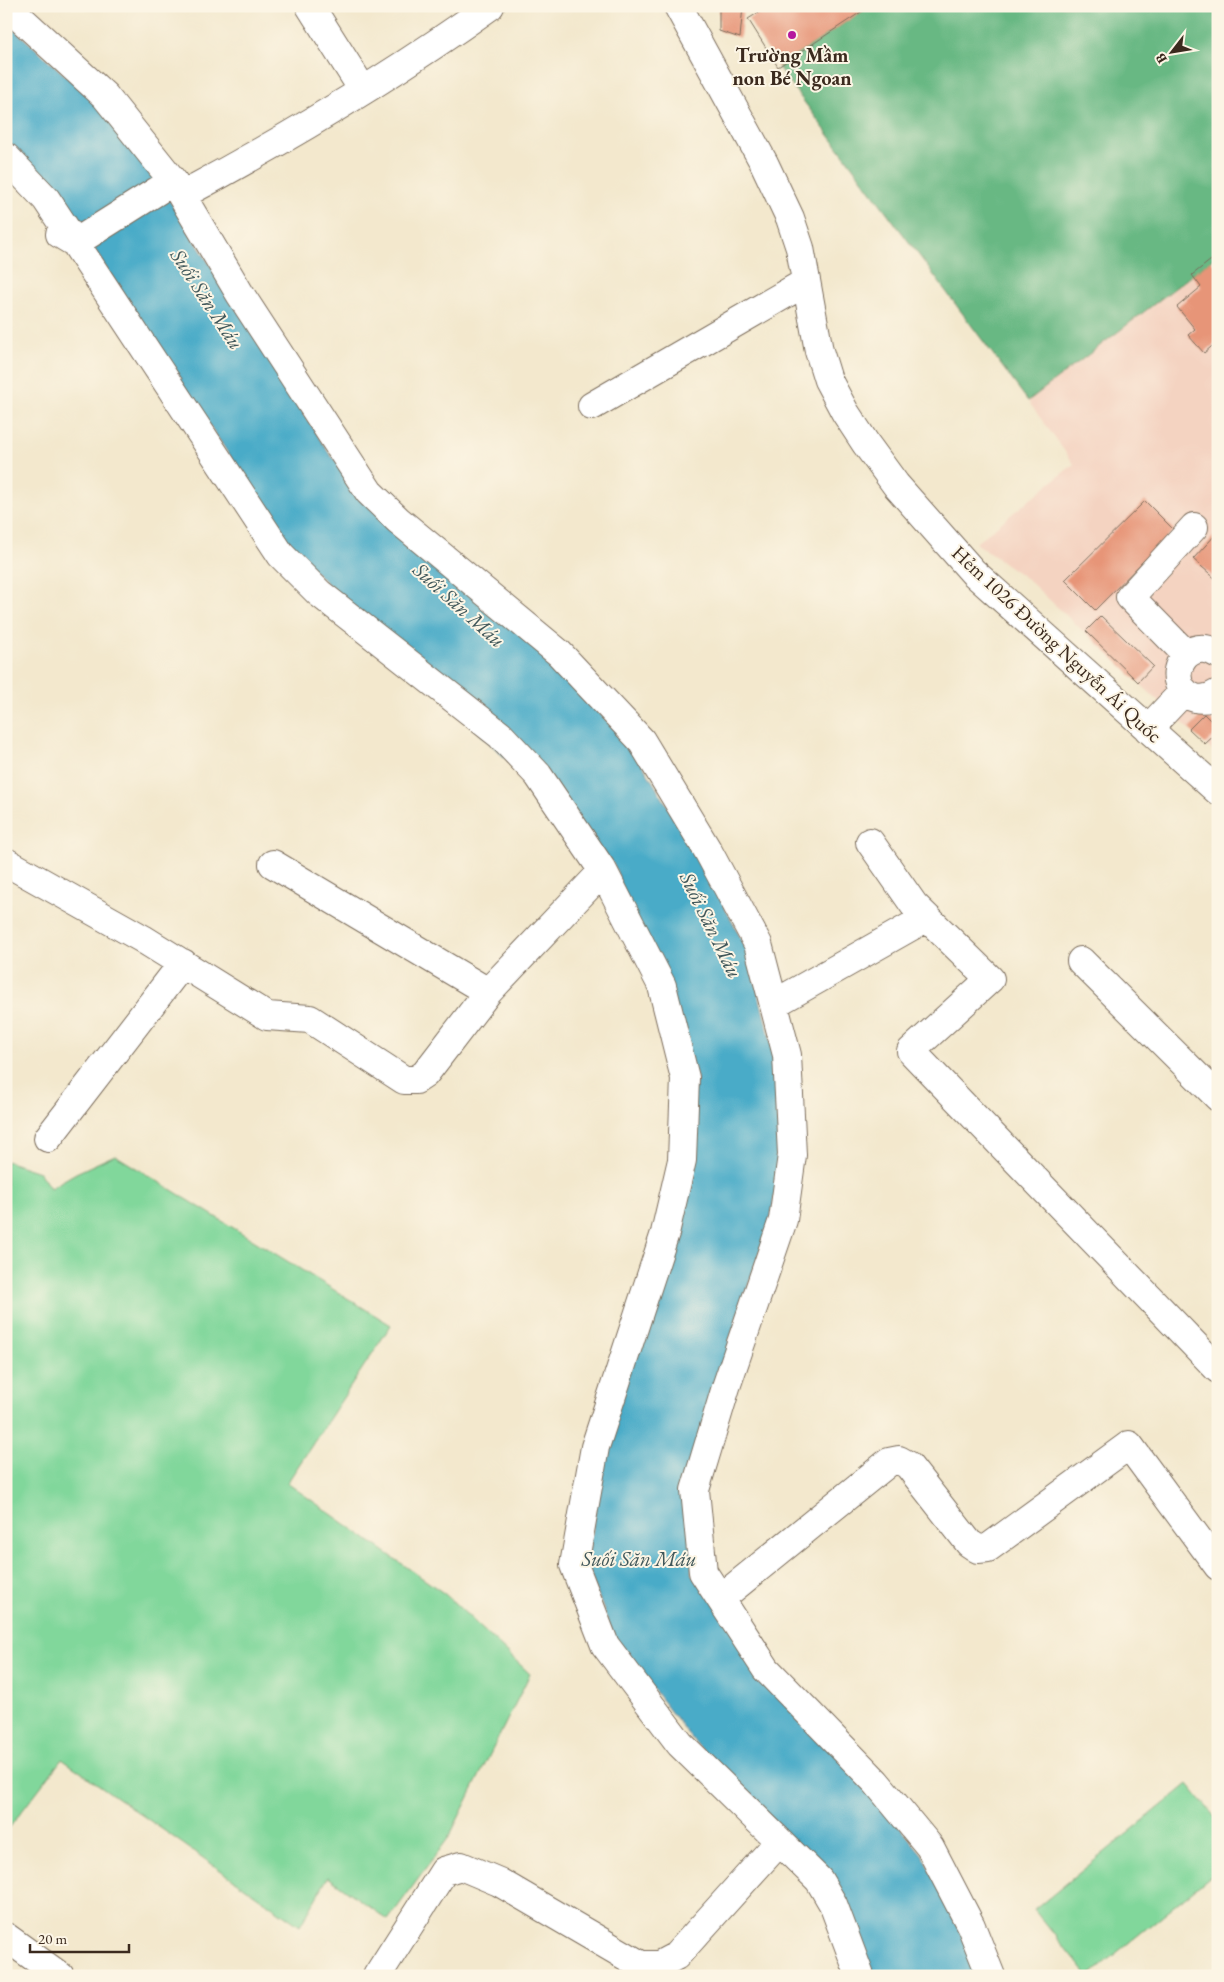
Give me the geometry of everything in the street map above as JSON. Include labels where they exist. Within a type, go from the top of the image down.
[{"type":"street","points":[[7,6],[105,96],[178,188],[240,294],[370,492],[398,520],[559,654],[641,740],[708,851],[758,944],[787,1055],[792,1155],[783,1220],[726,1387],[695,1490],[703,1572],[766,1669],[876,1782],[930,1847],[971,1926],[991,1976]]},
{"type":"street","points":[[310,6],[363,90]]},
{"type":"street","points":[[75,242],[178,188],[255,156],[363,90],[490,6]]},
{"type":"street","name":"Hẻm 1026 Đường Nguyễn Ái Quốc","points":[[677,6],[778,191],[800,248],[819,351],[828,380],[845,412],[896,485],[973,572],[1218,791]]},
{"type":"street","points":[[6,158],[46,198],[281,555],[319,593],[500,735],[538,775],[603,871],[662,986],[685,1078],[682,1160],[665,1233],[595,1446],[574,1565],[605,1644],[680,1744],[819,1880],[833,1904],[860,1976]]},
{"type":"street","points":[[6,176],[44,221],[57,232],[75,242]]},
{"type":"street","points":[[592,406],[806,282]]},
{"type":"street","points":[[1186,654],[1130,596],[1194,527]]},
{"type":"street","points":[[1218,654],[1201,649],[1186,654],[1181,661],[1177,676],[1184,691],[1198,699],[1207,698],[1218,693]]},
{"type":"street","points":[[1148,729],[1184,691]]},
{"type":"street","points":[[870,842],[914,905],[990,979],[911,1051],[1218,1369]]},
{"type":"street","points":[[6,862],[183,964],[267,1016],[310,1019],[404,1080],[416,1080],[425,1074],[488,992],[603,871]]},
{"type":"street","points":[[273,864],[488,992]]},
{"type":"street","points":[[774,1004],[926,918]]},
{"type":"street","points":[[1081,961],[1218,1097]]},
{"type":"street","points":[[48,1138],[183,964]]},
{"type":"street","points":[[721,1598],[889,1462],[899,1460],[908,1465],[969,1544],[978,1549],[988,1548],[1129,1445],[1218,1566]]},
{"type":"street","points":[[377,1976],[444,1871],[461,1866],[499,1882],[642,1966],[659,1965],[676,1956],[779,1842]]},
{"type":"street","points":[[6,1937],[60,1976]]},
{"type":"shaded area","points":[[1218,255],[1218,756],[1027,579],[976,543],[1074,464],[1028,401]]},
{"type":"green space","points":[[870,6],[1218,6],[1218,255],[1028,401],[778,67]]},
{"type":"green space","points":[[115,1155],[391,1325],[287,1483],[445,1594],[530,1674],[449,1837],[388,1920],[328,1877],[300,1926],[62,1759],[6,1832],[6,1161],[39,1172],[50,1188],[76,1173]]},
{"type":"green space","points":[[1188,1784],[1218,1821],[1218,1870],[1088,1976],[1034,1910]]},
{"type":"water","name":"Suối Săn Máu","points":[[6,22],[98,105],[156,179],[330,455],[549,660],[631,746],[695,851],[747,950],[775,1057],[781,1152],[771,1218],[730,1339],[691,1573],[922,1854],[961,1932],[979,1976],[872,1976],[844,1903],[691,1738],[615,1640],[586,1564],[606,1450],[697,1079],[614,865],[289,546],[56,192],[6,140]]},
{"type":"building","points":[[719,6],[743,6],[740,38],[719,31]]},
{"type":"building","name":"Trường Mầm non Bé Ngoan","points":[[769,6],[870,6],[778,67],[748,19]]},
{"type":"building","points":[[1211,260],[1218,268],[1218,341],[1204,353],[1188,335],[1195,329],[1177,307],[1201,287],[1192,275]]},
{"type":"building","points":[[1145,501],[1174,530],[1095,610],[1065,580]]},
{"type":"building","points":[[1218,532],[1218,581],[1193,559]]},
{"type":"building","points":[[1101,616],[1153,666],[1138,682],[1086,631]]},
{"type":"building","points":[[1204,714],[1218,728],[1218,732],[1205,744],[1189,729]]},
{"type":"place","name":"Trường Mầm non Bé Ngoan","points":[[792,35]]}]
